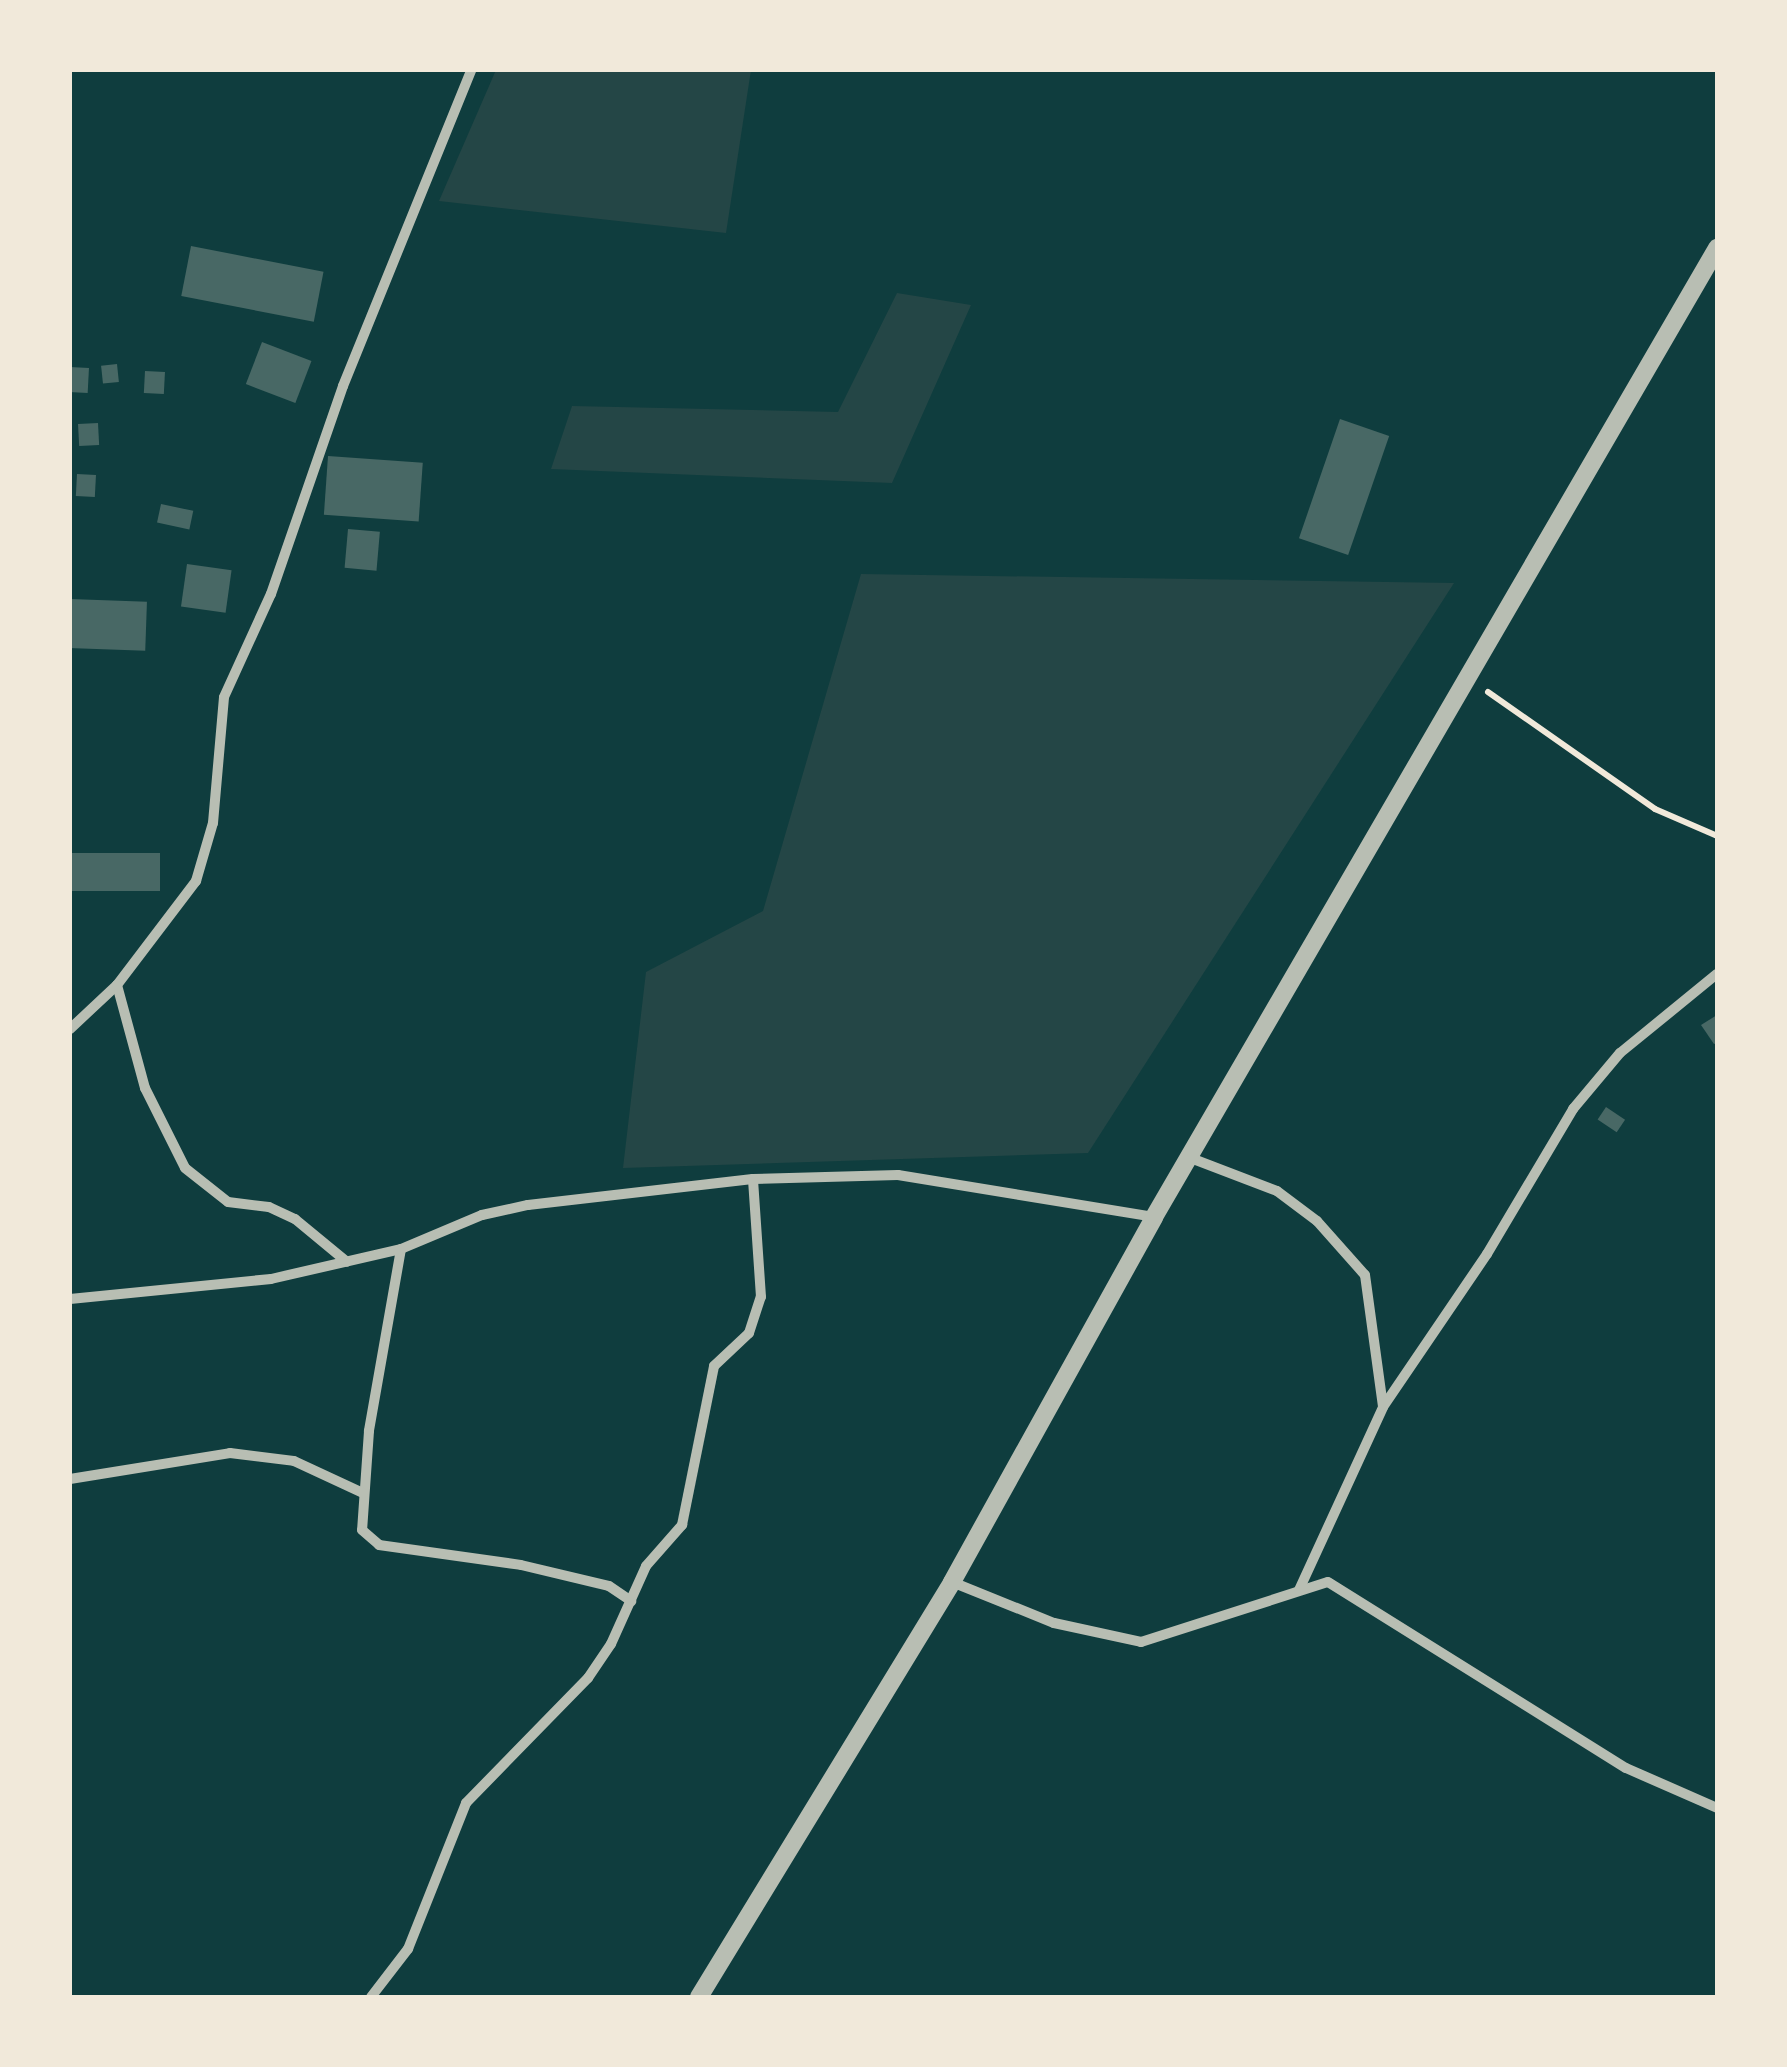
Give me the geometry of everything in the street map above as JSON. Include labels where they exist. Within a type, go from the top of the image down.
[{"type":"street","points":[[70,1030],[117,985],[196,881],[213,823],[224,697],[271,594],[342,386],[472,70]]},
{"type":"street","points":[[699,1997],[952,1582],[1154,1216],[1717,248]]},
{"type":"street","points":[[1299,1591],[1383,1406],[1487,1254],[1573,1109],[1620,1053],[1717,974]]},
{"type":"street","points":[[117,985],[145,1088],[185,1168],[228,1202],[269,1206],[295,1219],[347,1262]]},
{"type":"street","points":[[1188,1157],[1277,1191],[1317,1221],[1365,1275],[1383,1406]]},
{"type":"street","points":[[70,1299],[219,1287],[401,1249],[468,1220],[528,1205],[754,1179],[898,1174],[1154,1216]]},
{"type":"street","points":[[371,1997],[408,1949],[466,1803],[588,1678],[657,1548],[682,1524],[714,1366],[756,1320],[761,1297],[754,1179]]},
{"type":"street","points":[[401,1249],[363,1492],[362,1530],[379,1546],[521,1566],[608,1586],[631,1600]]},
{"type":"street","points":[[70,1480],[230,1453],[294,1461],[363,1492]]},
{"type":"street","points":[[952,1582],[1054,1623],[1141,1642],[1319,1582],[1336,1584],[1626,1768],[1717,1808]]},
{"type":"path","points":[[1466,677],[1655,809],[1717,836]]},
{"type":"shaded area","points":[[496,70],[751,70],[726,233],[439,201]]},
{"type":"shaded area","points":[[897,293],[971,305],[892,483],[551,469],[572,406],[838,412]]},
{"type":"shaded area","points":[[861,574],[1454,583],[1088,1153],[623,1168],[646,972],[763,911]]},
{"type":"building","points":[[191,246],[324,272],[314,322],[181,296]]},
{"type":"building","points":[[262,342],[311,361],[295,403],[246,384]]},
{"type":"building","points":[[117,364],[119,382],[103,384],[101,366]]},
{"type":"building","points":[[70,367],[89,368],[88,393],[70,392]]},
{"type":"building","points":[[145,371],[165,372],[164,394],[144,393]]},
{"type":"building","points":[[1340,419],[1389,436],[1348,555],[1299,538]]},
{"type":"building","points":[[98,423],[99,445],[79,446],[78,424]]},
{"type":"building","points":[[328,456],[423,463],[419,521],[324,515]]},
{"type":"building","points":[[77,474],[96,475],[95,497],[76,496]]},
{"type":"building","points":[[161,504],[193,511],[189,529],[157,523]]},
{"type":"building","points":[[348,529],[380,532],[376,571],[345,568]]},
{"type":"building","points":[[187,564],[232,570],[226,613],[181,607]]},
{"type":"building","points":[[70,599],[147,602],[145,651],[70,648]]},
{"type":"building","points":[[70,853],[160,853],[160,891],[70,891]]},
{"type":"building","points":[[1717,1015],[1717,1043],[1714,1044],[1701,1025]]},
{"type":"building","points":[[1606,1107],[1625,1120],[1617,1132],[1598,1119]]}]
